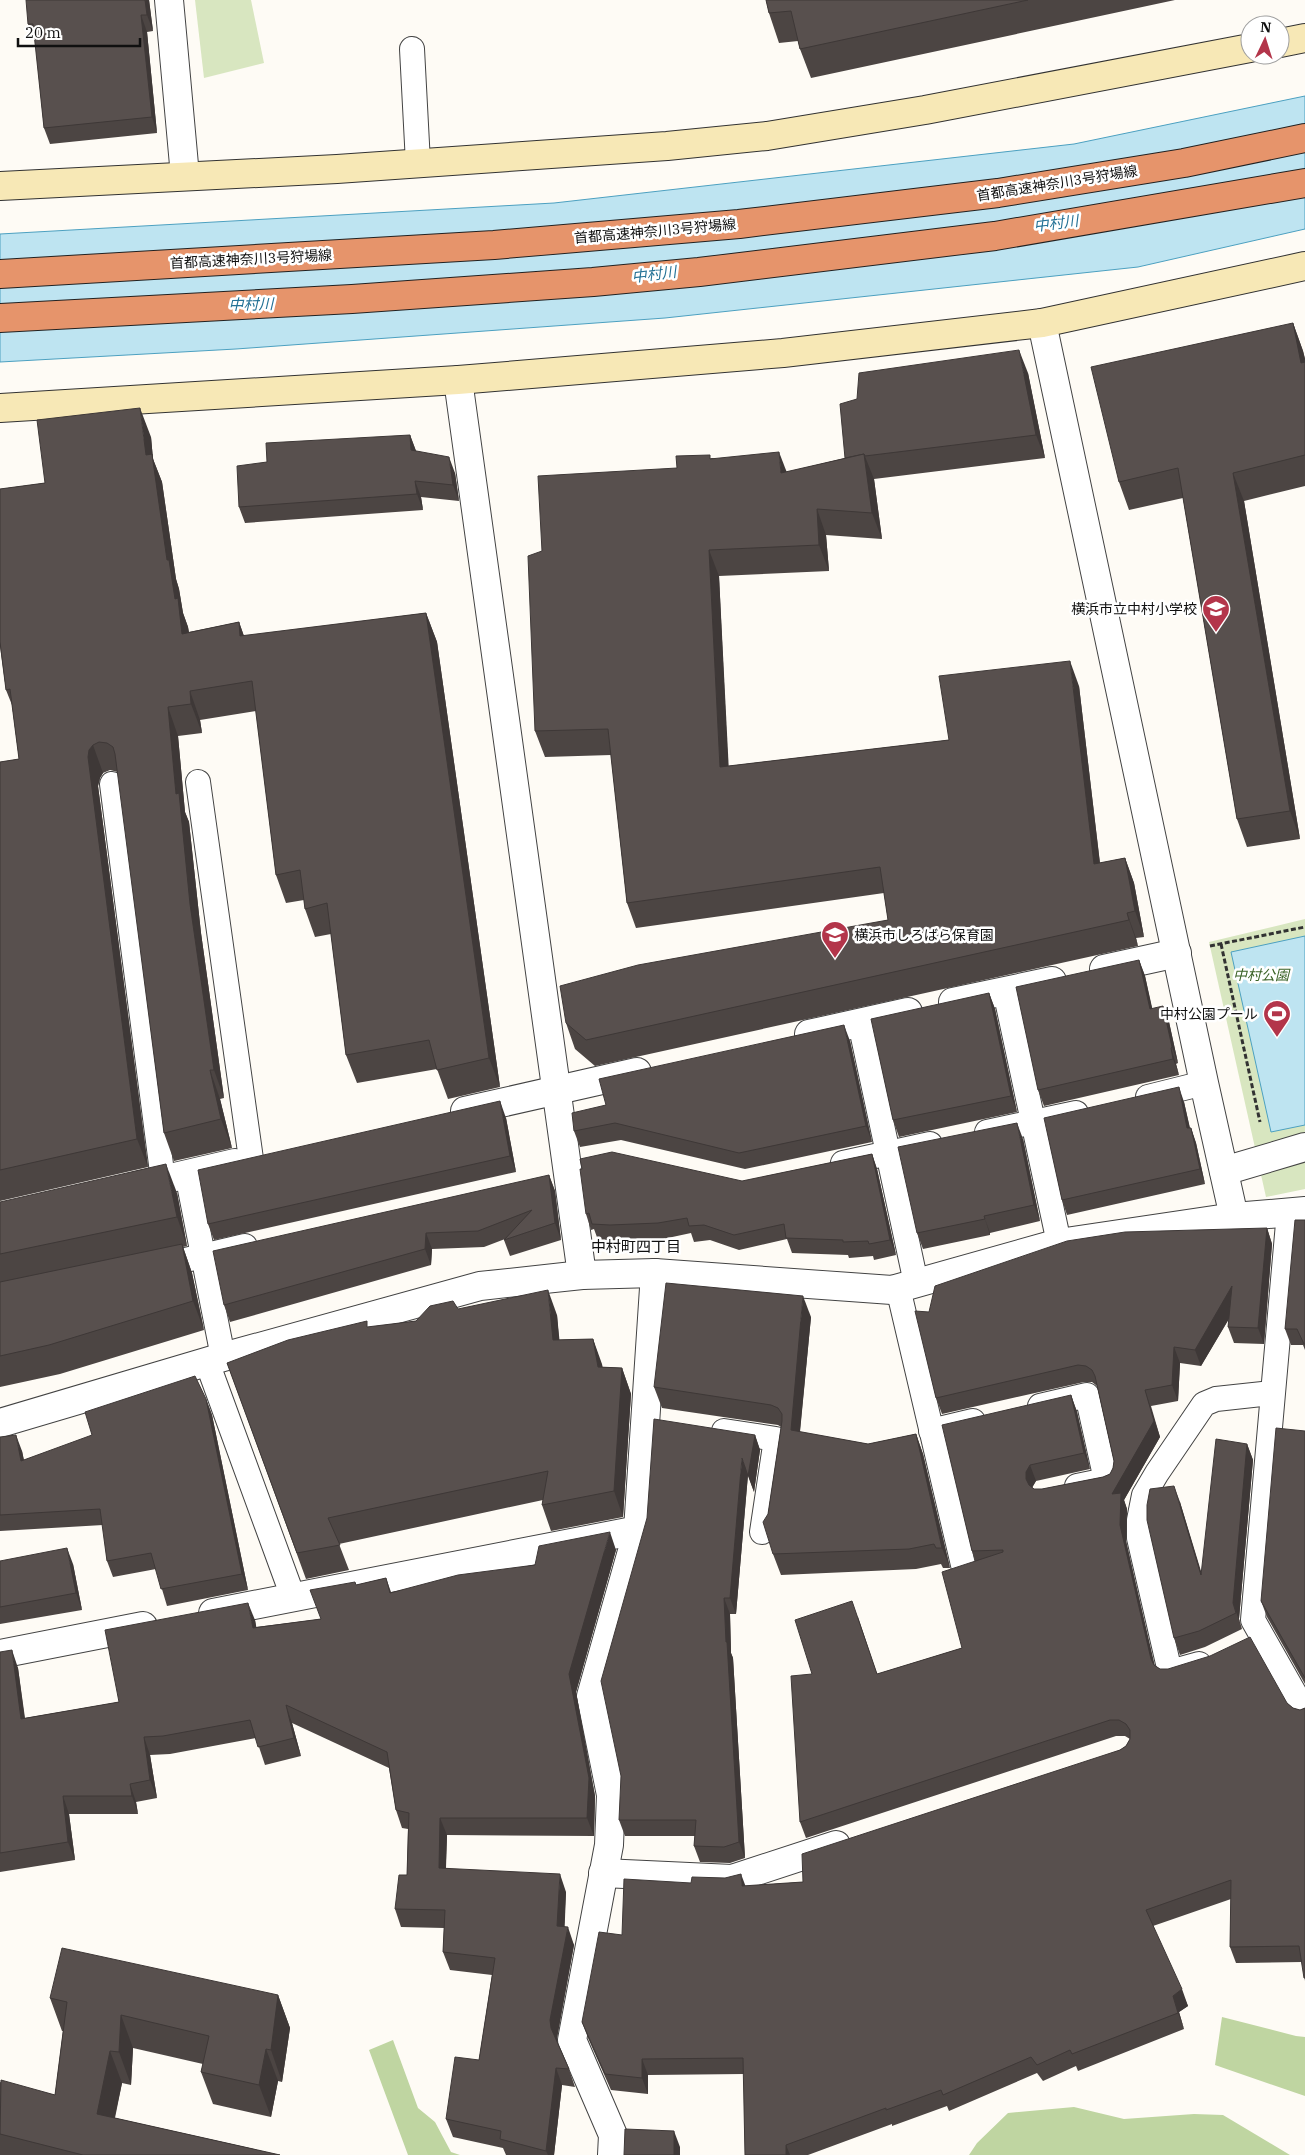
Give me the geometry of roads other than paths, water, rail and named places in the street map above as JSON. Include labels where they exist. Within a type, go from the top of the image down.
[{"type":"highway","name":"首都高速神奈川3号狩場線","points":[[0,274],[494,245],[739,224],[998,193],[1184,163],[1305,138]]},
{"type":"highway","points":[[0,318],[362,298],[593,282],[699,272],[995,236],[1305,183]]},
{"type":"street","points":[[169,0],[185,176]]},
{"type":"street","points":[[1290,41],[1305,38]]},
{"type":"street","points":[[0,186],[418,163],[668,146],[767,136],[925,110],[1240,50]]},
{"type":"street","points":[[0,408],[458,380],[783,353],[1042,323],[1305,266]]},
{"type":"street","points":[[1042,323],[1234,1217]]},
{"type":"street","points":[[458,380],[582,1275]]},
{"type":"street","points":[[784,1039],[1177,953]]},
{"type":"street","points":[[442,1116],[661,1067]]},
{"type":"street","points":[[1224,1171],[1305,1147]]},
{"type":"street","points":[[115,1191],[280,1153]]},
{"type":"street","points":[[0,1423],[215,1360],[480,1286],[582,1275],[655,1273],[892,1290],[1059,1243],[1234,1217],[1297,1211]]},
{"type":"street","points":[[612,2155],[613,2135],[572,2040],[609,1846],[611,1795],[591,1696],[638,1530],[655,1421],[655,1273]]},
{"type":"street","points":[[0,1654],[638,1530]]},
{"type":"street","points":[[603,1873],[732,1879],[855,1838]]},
{"type":"lane","points":[[412,49],[418,163]]},
{"type":"lane","points":[[198,782],[251,1159]]},
{"type":"lane","points":[[112,784],[175,1177],[203,1256],[215,1360],[294,1597]]},
{"type":"lane","points":[[1005,991],[1059,1243]]},
{"type":"lane","points":[[860,1023],[888,1153],[931,1431],[964,1569]]},
{"type":"lane","points":[[1130,1102],[1204,1083]]},
{"type":"lane","points":[[821,1167],[1102,1108]]},
{"type":"lane","points":[[1297,1211],[1272,1393],[1253,1620],[1253,1640],[1305,1712]]},
{"type":"lane","points":[[132,1272],[270,1241]]},
{"type":"lane","points":[[1219,1656],[1170,1672],[1139,1538],[1144,1495],[1204,1404],[1216,1399],[1272,1393]]},
{"type":"lane","points":[[1019,1411],[1087,1395],[1106,1480],[1053,1490]]},
{"type":"lane","points":[[931,1431],[990,1418]]},
{"type":"lane","points":[[702,1428],[776,1439],[762,1532]]},
{"type":"water","name":"中村川","points":[[1305,96],[1305,229],[1138,267],[665,318],[236,349],[0,362],[0,234],[554,203],[1074,144]]},
{"type":"water","name":"中村公園プール","points":[[1305,936],[1305,1125],[1271,1132],[1231,952]]},
{"type":"place","name":"横浜市立中村小学校","points":[[1216,633]]},
{"type":"place","name":"横浜市しろばら保育園","points":[[835,959]]},
{"type":"place","name":"中村公園プール","points":[[1277,1038]]},
{"type":"district","name":"中村町四丁目","points":[[636,1246]]},
{"type":"park label","name":"中村公園","points":[[1261,975]]}]
